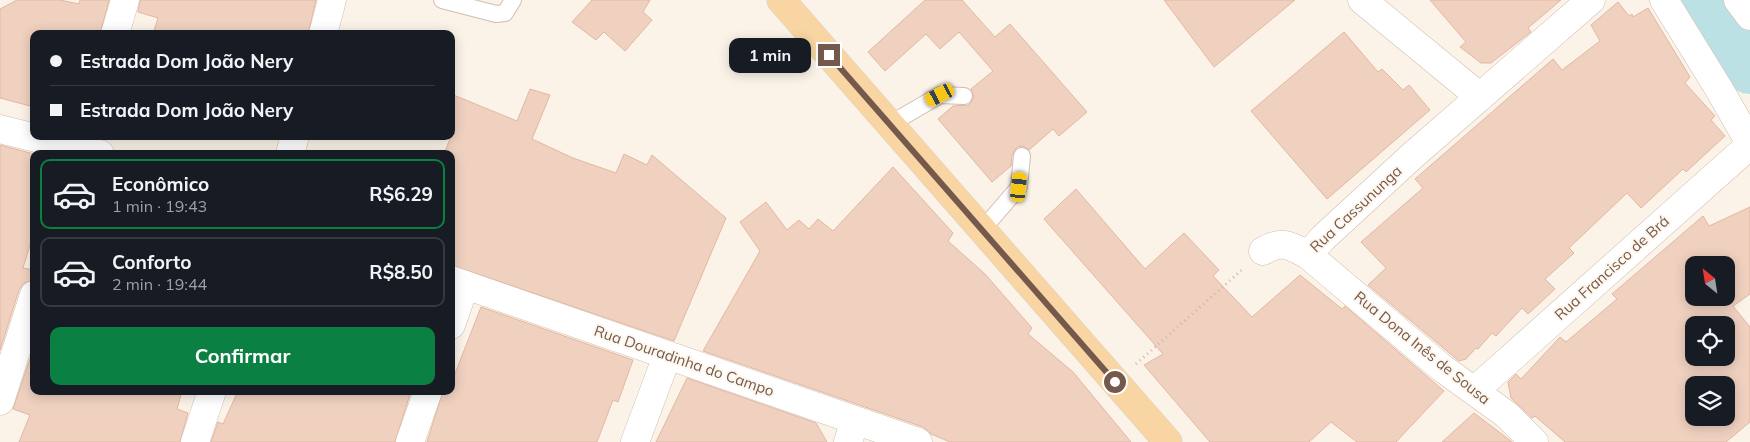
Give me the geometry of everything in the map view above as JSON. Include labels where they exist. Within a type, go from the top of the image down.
[{"type":"main road","points":[[781,0],[1168,442]]},
{"type":"street","points":[[116,30],[125,0]]},
{"type":"street","points":[[324,30],[332,0]]},
{"type":"street","points":[[1362,0],[1480,97]]},
{"type":"street","name":"Rua Cassununga","points":[[1263,251],[1276,244],[1290,246],[1308,255],[1378,188],[1591,0]]},
{"type":"street","points":[[1664,0],[1720,89],[1750,144]]},
{"type":"street","points":[[1738,0],[1750,16]]},
{"type":"street","points":[[0,129],[30,136]]},
{"type":"street","points":[[50,140],[86,148]]},
{"type":"street","name":"Rua Francisco de Brá","points":[[1474,391],[1750,144]]},
{"type":"street","name":"Rua Dona Inês de Sousa","points":[[1308,255],[1442,368],[1507,415],[1534,442]]},
{"type":"street","points":[[455,300],[458,282]]},
{"type":"street","name":"Rua Douradinha do Campo","points":[[458,282],[667,356],[851,431],[918,442]]},
{"type":"street","points":[[0,400],[30,307]]},
{"type":"street","points":[[635,442],[667,356]]},
{"type":"street","points":[[195,442],[211,395]]},
{"type":"street","points":[[410,442],[427,395]]},
{"type":"lane","points":[[442,0],[496,14],[505,13],[513,0]]},
{"type":"lane","points":[[890,124],[940,95],[964,96]]},
{"type":"lane","points":[[982,230],[1019,187],[1022,156]]},
{"type":"path","points":[[1115,382],[1263,251]]},
{"type":"building","points":[[17,0],[60,0],[79,4],[80,0],[109,0],[101,30],[30,30],[30,106],[0,98],[0,9]]},
{"type":"building","points":[[140,0],[316,0],[309,30],[154,30],[158,18],[138,12]]},
{"type":"building","points":[[592,0],[650,0],[643,12],[652,20],[625,51],[604,32],[596,40],[572,22]]},
{"type":"building","points":[[925,0],[962,0],[995,37],[1010,24],[1087,112],[1059,136],[1053,129],[1029,150],[1023,146],[1017,147],[1012,155],[1011,166],[992,182],[938,119],[953,106],[969,105],[974,97],[971,89],[993,71],[959,32],[940,49],[926,34],[885,71],[868,52]]},
{"type":"building","points":[[1164,0],[1295,0],[1214,67]]},
{"type":"building","points":[[1430,0],[1561,0],[1528,28],[1531,32],[1491,63],[1481,63],[1460,47],[1466,42]]},
{"type":"building","points":[[1618,2],[1629,16],[1632,14],[1633,17],[1648,8],[1690,77],[1685,83],[1715,116],[1711,120],[1725,136],[1686,172],[1683,169],[1641,208],[1627,193],[1569,248],[1574,253],[1545,279],[1555,289],[1528,314],[1522,308],[1496,336],[1492,333],[1478,349],[1476,348],[1466,359],[1459,361],[1368,285],[1386,268],[1361,242],[1423,188],[1415,179],[1553,59],[1562,70],[1600,41],[1591,25]]},
{"type":"building","points":[[1344,32],[1378,72],[1382,69],[1403,90],[1409,85],[1430,110],[1327,199],[1251,111]]},
{"type":"building","points":[[530,89],[550,95],[532,139],[573,158],[616,173],[624,154],[647,165],[652,155],[726,218],[674,341],[455,266],[455,150],[446,150],[449,140],[455,140],[455,96],[517,121]]},
{"type":"building","points":[[0,145],[30,153],[30,245],[23,268],[30,269],[30,281],[24,283],[19,290],[0,350]]},
{"type":"building","points":[[893,167],[953,233],[948,241],[985,274],[1032,328],[1028,334],[1073,372],[1131,442],[950,442],[931,434],[923,427],[703,351],[760,251],[740,222],[766,202],[787,230],[799,220],[809,229],[818,219],[833,231]]},
{"type":"building","points":[[1076,189],[1145,269],[1184,233],[1219,270],[1213,276],[1252,317],[1300,275],[1342,309],[1345,306],[1444,391],[1396,442],[1357,442],[1331,422],[1309,442],[1210,442],[1144,365],[1163,354],[1044,219]]},
{"type":"building","points":[[1750,207],[1750,294],[1735,305],[1735,256],[1685,256],[1685,306],[1733,306],[1750,327],[1750,422],[1726,442],[1565,442],[1535,416],[1532,418],[1511,398],[1508,382],[1516,374],[1521,379],[1560,337],[1566,342],[1617,299],[1612,294],[1703,216],[1709,226]]},
{"type":"building","points":[[481,307],[633,360],[618,402],[613,400],[597,442],[427,442],[442,395],[455,395],[455,374]]},
{"type":"building","points":[[30,359],[30,395],[181,395],[177,409],[188,413],[180,442],[19,442],[30,415],[13,409]]},
{"type":"building","points":[[687,378],[816,423],[827,442],[656,442]]},
{"type":"building","points":[[236,395],[410,395],[395,442],[211,442],[218,422],[223,424]]},
{"type":"building","points":[[1474,413],[1507,438],[1512,442],[1442,442]]},
{"type":"waterway","points":[[1697,0],[1750,69]]},
{"type":"route","points":[[829,55],[1115,382]]}]
